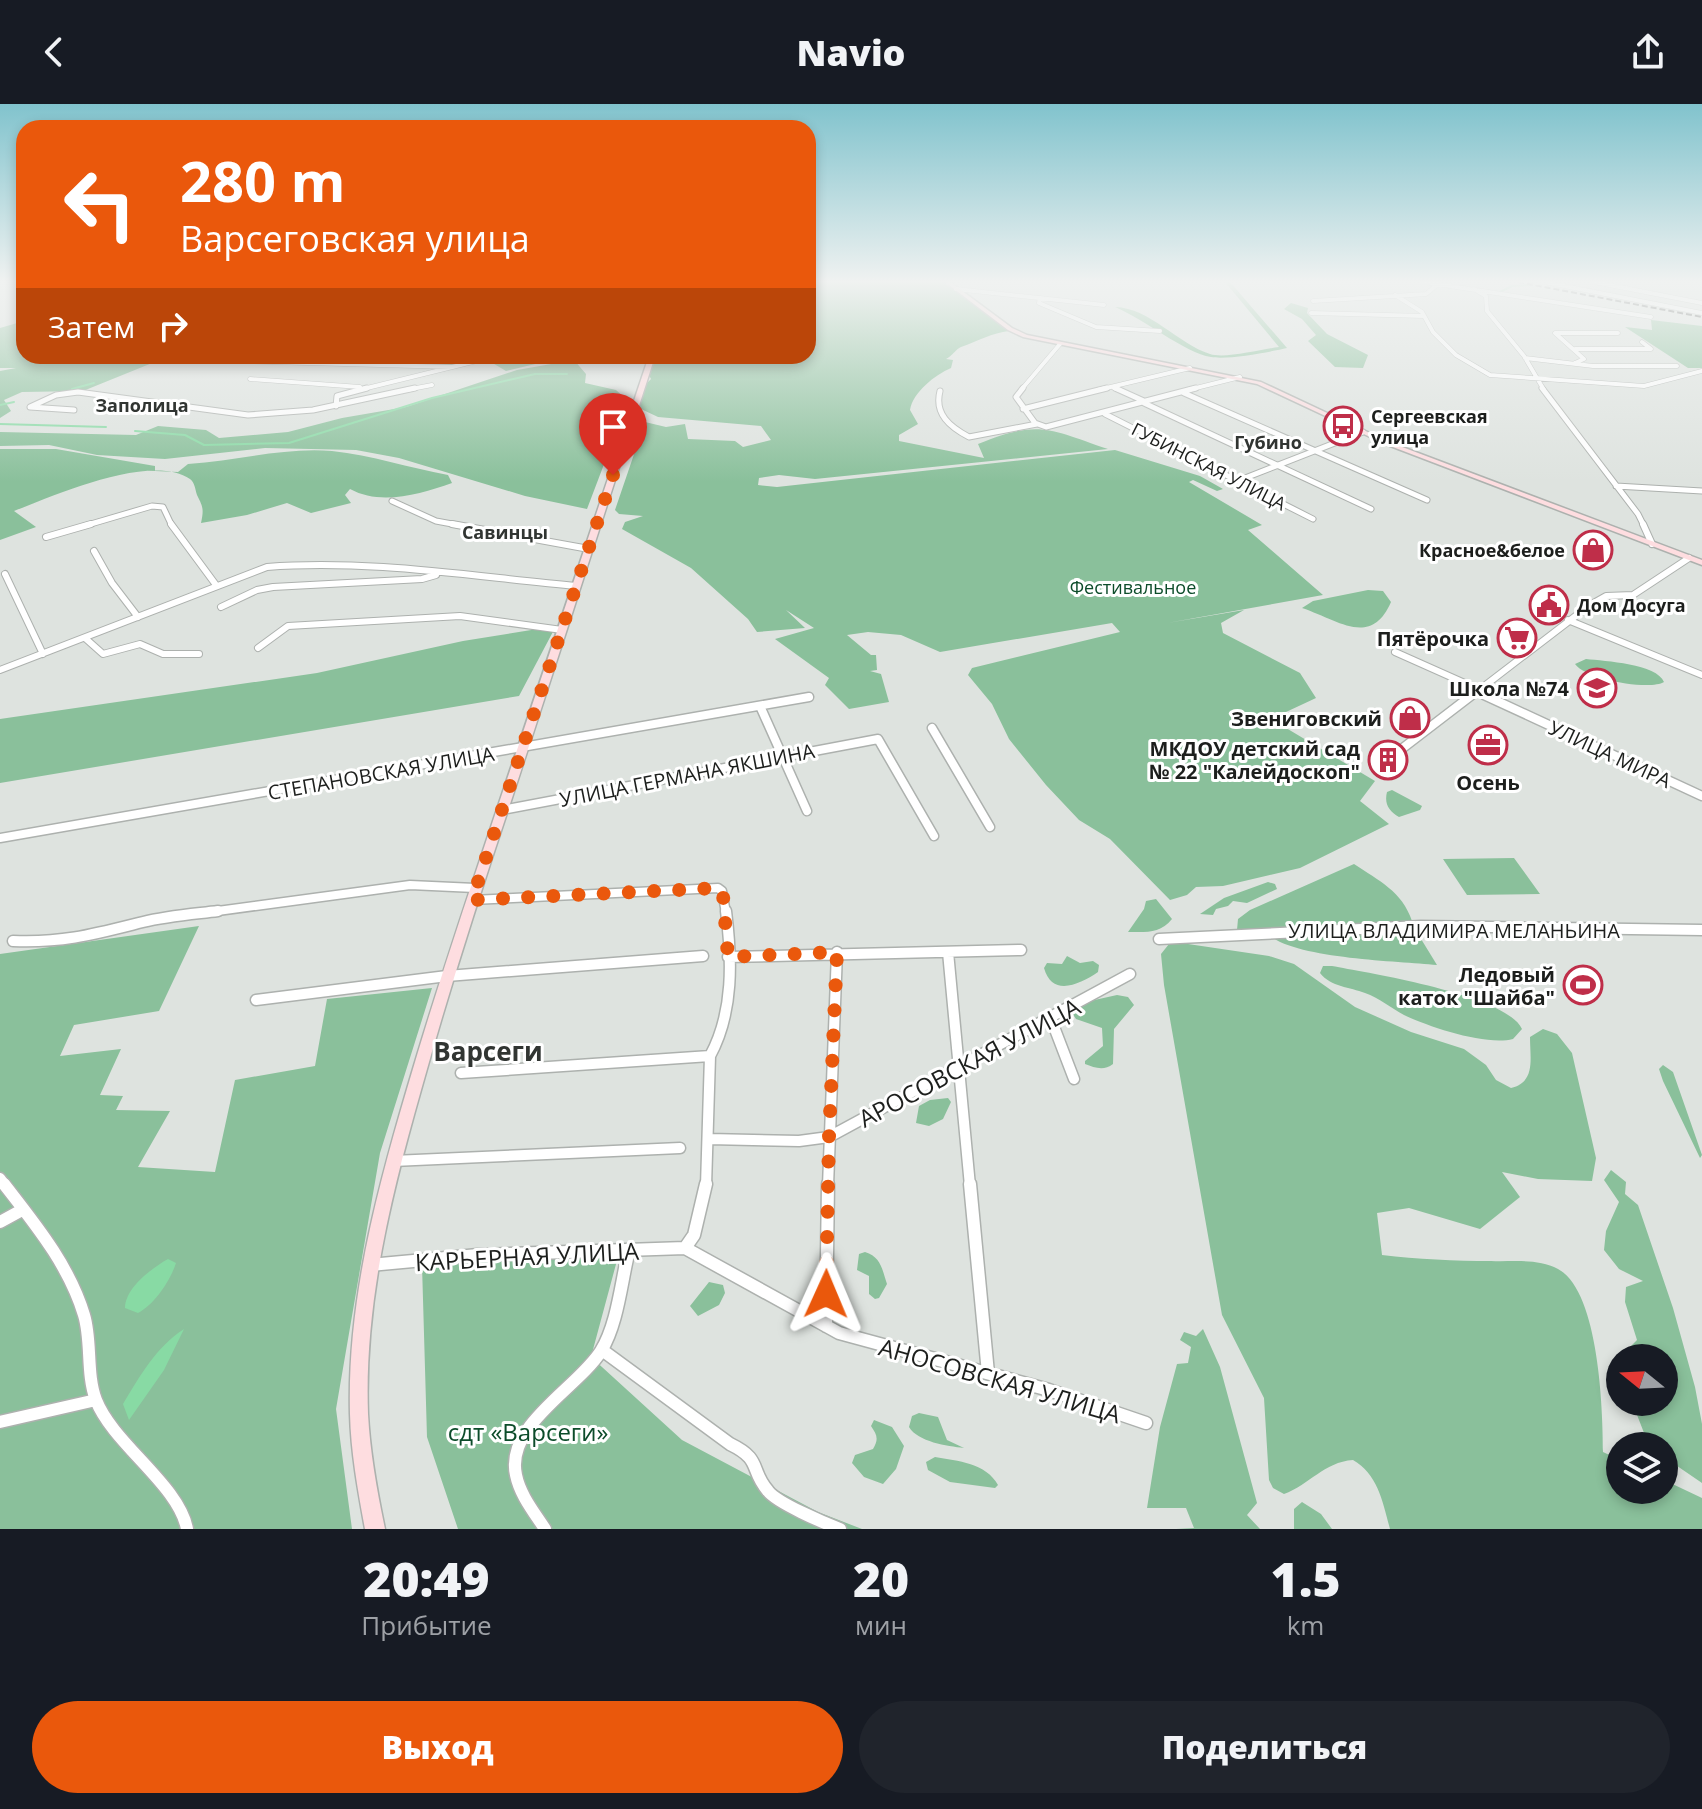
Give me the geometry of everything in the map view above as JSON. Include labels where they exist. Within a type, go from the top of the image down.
[{"type":"main road","points":[[1084,348],[1240,377],[1270,386],[1363,432],[1702,563]]},
{"type":"main road","points":[[375,1529],[364,1473],[358,1377],[370,1265],[393,1161],[475,888],[649,364]]},
{"type":"street","points":[[1037,424],[1017,402],[1018,392],[1056,348]]},
{"type":"street","points":[[1450,348],[1474,368],[1501,377],[1644,386],[1702,371]]},
{"type":"street","points":[[1517,348],[1536,380],[1643,523],[1652,544]]},
{"type":"street","points":[[1575,349],[1650,348]]},
{"type":"street","points":[[1571,364],[1584,359],[1575,349]]},
{"type":"street","points":[[1525,358],[1571,364],[1677,366]]},
{"type":"street","points":[[346,364],[452,367]]},
{"type":"street","points":[[336,406],[337,396],[464,364]]},
{"type":"street","points":[[1023,409],[1190,368]]},
{"type":"street","points":[[940,391],[937,399],[939,411],[951,426],[971,438],[1037,424],[1052,428],[1240,377]]},
{"type":"street","points":[[250,379],[379,385]]},
{"type":"street","points":[[74,410],[30,407],[68,392],[248,415],[336,406],[432,385]]},
{"type":"street","points":[[1113,387],[1371,509]]},
{"type":"street","points":[[1184,392],[1427,500]]},
{"type":"street","name":"ГУБИНСКАЯ УЛИЦА","points":[[1105,414],[1313,519]]},
{"type":"street","points":[[1240,480],[1363,432]]},
{"type":"street","points":[[1616,486],[1702,491]]},
{"type":"street","points":[[392,501],[436,521],[589,549]]},
{"type":"street","points":[[46,537],[152,506],[163,507],[174,531],[216,585]]},
{"type":"street","points":[[94,551],[112,583],[138,617]]},
{"type":"street","points":[[1399,751],[1601,598],[1633,595],[1689,558]]},
{"type":"street","points":[[0,670],[253,571],[306,564],[577,586]]},
{"type":"street","points":[[5,574],[43,654]]},
{"type":"street","points":[[221,607],[257,590],[273,587],[422,579],[442,574]]},
{"type":"street","points":[[258,648],[268,645],[277,631],[288,626],[406,618],[460,616],[562,630]]},
{"type":"street","points":[[1568,620],[1702,675]]},
{"type":"street","points":[[85,638],[103,654],[140,644],[166,655],[199,654]]},
{"type":"street","name":"УЛИЦА МИРА","points":[[1395,652],[1702,796]]},
{"type":"street","name":"СТЕПАНОВСКАЯ УЛИЦА","points":[[0,838],[809,697]]},
{"type":"street","points":[[760,706],[807,811]]},
{"type":"street","points":[[932,728],[990,827]]},
{"type":"street","name":"УЛИЦА ГЕРМАНА ЯКШИНА","points":[[502,810],[878,739],[934,836]]},
{"type":"street","points":[[13,941],[42,942],[104,934],[145,921],[410,885],[475,888]]},
{"type":"street","points":[[472,900],[718,888],[723,895],[728,957],[726,1006],[719,1044],[710,1056],[709,1139],[701,1221],[693,1241],[685,1248]]},
{"type":"street","name":"УЛИЦА ВЛАДИМИРА МЕЛАНЬИНА","points":[[1159,939],[1421,926],[1702,930]]},
{"type":"street","points":[[728,957],[1021,950]]},
{"type":"street","points":[[826,1326],[829,1137],[837,952]]},
{"type":"street","points":[[948,952],[988,1373]]},
{"type":"street","points":[[256,1000],[447,976],[703,956]]},
{"type":"street","name":"АРОСОВСКАЯ УЛИЦА","points":[[709,1139],[799,1141],[829,1137],[1130,974]]},
{"type":"street","points":[[1051,1019],[1074,1079]]},
{"type":"street","points":[[461,1073],[710,1056]]},
{"type":"street","points":[[393,1161],[680,1148]]},
{"type":"street","points":[[0,1178],[56,1253],[84,1315],[96,1400],[124,1441],[184,1512],[187,1529]]},
{"type":"street","points":[[0,1222],[22,1210]]},
{"type":"street","name":"АНОСОВСКАЯ УЛИЦА","points":[[685,1248],[826,1326],[1146,1423]]},
{"type":"street","name":"КАРЬЕРНАЯ УЛИЦА","points":[[370,1265],[478,1255],[685,1248]]},
{"type":"street","points":[[545,1529],[519,1483],[515,1469],[517,1456],[535,1420],[602,1350],[629,1250]]},
{"type":"street","points":[[602,1350],[730,1444],[750,1454],[768,1492],[819,1521],[840,1529]]},
{"type":"street","points":[[0,1422],[96,1400]]},
{"type":"green space","points":[[0,348],[16,348],[16,364],[150,364],[83,391],[22,392],[4,400],[11,411],[0,418],[0,371],[16,368],[0,368]]},
{"type":"green space","name":"Фестивальное","points":[[816,348],[959,348],[946,359],[953,360],[951,368],[938,375],[915,397],[910,410],[918,424],[899,435],[899,441],[984,458],[978,444],[1030,429],[1057,432],[1108,449],[815,479],[779,475],[759,478],[758,485],[777,487],[1115,450],[1200,476],[1223,489],[1217,491],[1193,480],[1189,482],[1262,525],[1248,530],[1323,595],[1167,623],[1244,610],[1221,623],[1223,633],[1300,673],[1316,698],[1271,719],[1375,781],[1360,801],[1389,824],[1300,868],[1223,886],[1196,887],[1187,895],[1170,900],[1110,839],[1079,820],[1046,785],[1009,739],[992,704],[968,675],[972,668],[1120,632],[1112,623],[940,652],[901,635],[868,632],[847,635],[871,655],[876,655],[877,670],[870,671],[881,674],[889,702],[849,709],[825,685],[829,678],[775,639],[814,628],[786,610],[805,628],[757,632],[748,619],[691,568],[622,529],[625,522],[643,516],[619,514],[615,510],[645,422],[666,427],[685,424],[688,439],[735,441],[743,447],[771,440],[761,426],[658,417],[639,408],[644,386],[651,379],[648,373],[652,364],[816,364]]},
{"type":"green space","points":[[1188,348],[1234,355],[1284,348],[1218,358]]},
{"type":"green space","points":[[1316,348],[1355,348],[1368,355],[1363,368],[1335,367]]},
{"type":"green space","points":[[1658,348],[1702,348],[1702,368],[1688,368]]},
{"type":"green space","points":[[326,364],[459,364],[439,369]]},
{"type":"green space","points":[[494,364],[535,364],[506,371]]},
{"type":"green space","points":[[551,364],[577,364],[586,374],[585,383],[616,390],[628,401],[587,509],[525,496],[399,458],[356,450],[265,448],[165,459],[97,455],[49,445],[0,446],[0,432],[136,435],[158,426],[206,430],[219,438],[288,432],[342,418],[406,407],[517,370]]},
{"type":"green space","points":[[0,449],[56,449],[155,466],[155,471],[102,479],[14,511],[36,527],[0,540]]},
{"type":"green space","points":[[314,450],[362,455],[448,475],[452,483],[414,494],[387,497],[375,497],[350,489],[345,495],[351,503],[311,513],[287,503],[247,515],[201,523],[202,508],[193,482],[165,471],[178,472],[188,464]]},
{"type":"green space","points":[[1368,590],[1383,591],[1391,602],[1383,616],[1374,624],[1364,627],[1341,624],[1302,608],[1313,601]]},
{"type":"green space","points":[[556,626],[519,696],[0,783],[0,719],[317,673],[463,641]]},
{"type":"green space","points":[[1586,659],[1641,667],[1652,671],[1664,682],[1645,685],[1604,679],[1575,664]]},
{"type":"green space","points":[[1392,790],[1422,806],[1420,810],[1399,817],[1395,815],[1386,800],[1387,792]]},
{"type":"green space","points":[[1514,858],[1540,894],[1467,895],[1443,859]]},
{"type":"green space","points":[[1354,864],[1396,894],[1412,921],[1237,930],[1238,919],[1250,910]]},
{"type":"green space","points":[[1268,882],[1275,884],[1277,889],[1247,903],[1233,901],[1216,909],[1213,915],[1200,914],[1224,898]]},
{"type":"green space","points":[[1156,899],[1172,919],[1158,930],[1128,932],[1146,901]]},
{"type":"green space","points":[[199,926],[159,1011],[74,1025],[60,1056],[121,1049],[100,1095],[123,1096],[116,1110],[170,1111],[138,1167],[215,1172],[235,1080],[315,1066],[327,999],[432,988],[380,1153],[336,1409],[352,1529],[0,1529],[0,954]]},
{"type":"green space","points":[[1418,934],[1437,965],[1325,954],[1284,944],[1270,936]]},
{"type":"green space","points":[[1169,944],[1188,944],[1269,956],[1294,964],[1355,1007],[1411,1032],[1464,1049],[1486,1065],[1496,1080],[1511,1088],[1525,1081],[1528,1075],[1530,1037],[1543,1029],[1557,1034],[1572,1053],[1596,1158],[1592,1181],[1538,1179],[1502,1172],[1520,1197],[1480,1229],[1409,1208],[1377,1213],[1382,1255],[1534,1262],[1558,1269],[1572,1281],[1582,1301],[1596,1353],[1603,1452],[1606,1453],[1606,1504],[1678,1504],[1678,1487],[1702,1498],[1702,1529],[1390,1529],[1374,1481],[1353,1460],[1325,1469],[1284,1494],[1273,1488],[1269,1480],[1264,1398],[1222,1315],[1161,954]]},
{"type":"green space","points":[[1067,956],[1080,963],[1093,961],[1099,965],[1098,972],[1067,986],[1053,983],[1044,968],[1047,963],[1062,964]]},
{"type":"green space","points":[[1323,966],[1404,980],[1465,996],[1511,1017],[1522,1029],[1513,1039],[1502,1040],[1473,1038],[1442,1030],[1404,1015],[1370,995],[1324,978],[1320,973]]},
{"type":"green space","points":[[1117,995],[1128,997],[1134,1005],[1114,1029],[1113,1064],[1096,1068],[1085,1064],[1103,1046],[1102,1028],[1076,1019],[1072,1013],[1090,1001]]},
{"type":"green space","points":[[1663,1065],[1673,1072],[1702,1155],[1700,1158],[1663,1081],[1659,1069]]},
{"type":"green space","points":[[948,1098],[951,1102],[943,1119],[929,1126],[916,1123],[919,1106],[930,1100]]},
{"type":"green space","points":[[1611,1170],[1626,1182],[1625,1194],[1638,1205],[1673,1308],[1702,1424],[1702,1483],[1678,1467],[1678,1432],[1644,1432],[1637,1416],[1678,1416],[1678,1344],[1633,1344],[1637,1340],[1625,1302],[1626,1287],[1643,1281],[1619,1269],[1604,1250],[1606,1231],[1619,1202],[1604,1180]]},
{"type":"green space","points":[[865,1252],[878,1260],[887,1284],[879,1298],[875,1299],[869,1294],[869,1276],[857,1270],[859,1254]]},
{"type":"green space","name":"сдт «Варсеги»","points":[[619,1253],[591,1357],[682,1440],[818,1512],[862,1529],[458,1529],[427,1437],[422,1265]]},
{"type":"green space","points":[[709,1282],[723,1285],[725,1293],[719,1305],[698,1316],[690,1306]]},
{"type":"green space","points":[[1203,1329],[1220,1367],[1257,1503],[1247,1515],[1260,1529],[1176,1529],[1194,1528],[1186,1508],[1147,1508],[1160,1427],[1177,1364],[1188,1363],[1191,1347],[1180,1340],[1184,1332],[1196,1336]]},
{"type":"green space","points":[[919,1413],[938,1417],[947,1440],[964,1448],[934,1442],[913,1432],[909,1427],[912,1416]]},
{"type":"green space","points":[[874,1420],[892,1427],[904,1446],[896,1469],[883,1484],[864,1477],[852,1463],[855,1455],[875,1446],[875,1432],[871,1426]]},
{"type":"green space","points":[[935,1457],[979,1468],[998,1485],[995,1488],[950,1482],[928,1470],[926,1462]]},
{"type":"green space","points":[[1302,1502],[1321,1514],[1332,1529],[1294,1529],[1294,1509]]},
{"type":"shaded area","points":[[168,1259],[176,1263],[156,1298],[138,1313],[125,1308],[134,1286]]},
{"type":"shaded area","points":[[184,1329],[164,1370],[129,1420],[123,1404],[129,1393],[157,1353]]},
{"type":"waterway","points":[[135,431],[185,435],[204,445],[289,443],[432,398],[535,374],[567,374]]},
{"type":"waterway","points":[[72,389],[94,383]]},
{"type":"waterway","points":[[0,405],[14,402]]},
{"type":"waterway","points":[[0,424],[106,427]]},
{"type":"place","name":"Сергеевская улица","points":[[1343,426]]},
{"type":"place","name":"Красное&белое","points":[[1593,550]]},
{"type":"place","name":"Дом Досуга","points":[[1549,605]]},
{"type":"place","name":"Пятёрочка","points":[[1517,638]]},
{"type":"place","name":"Школа №74","points":[[1597,688]]},
{"type":"place","name":"Звениговский","points":[[1410,718]]},
{"type":"place","name":"Осень","points":[[1488,745]]},
{"type":"place","name":"МКДОУ детский сад № 22 \"Калейдоскоп\"","points":[[1388,760]]},
{"type":"place","name":"Ледовый каток \"Шайба\"","points":[[1583,985]]},
{"type":"district","name":"Заполица","points":[[142,405]]},
{"type":"district","name":"Губино","points":[[1268,442]]},
{"type":"district","name":"Савинцы","points":[[505,532]]},
{"type":"district","name":"Варсеги","points":[[488,1051]]},
{"type":"route","points":[[613,475],[472,900],[718,888],[723,895],[728,957],[837,952],[826,1294]]}]
